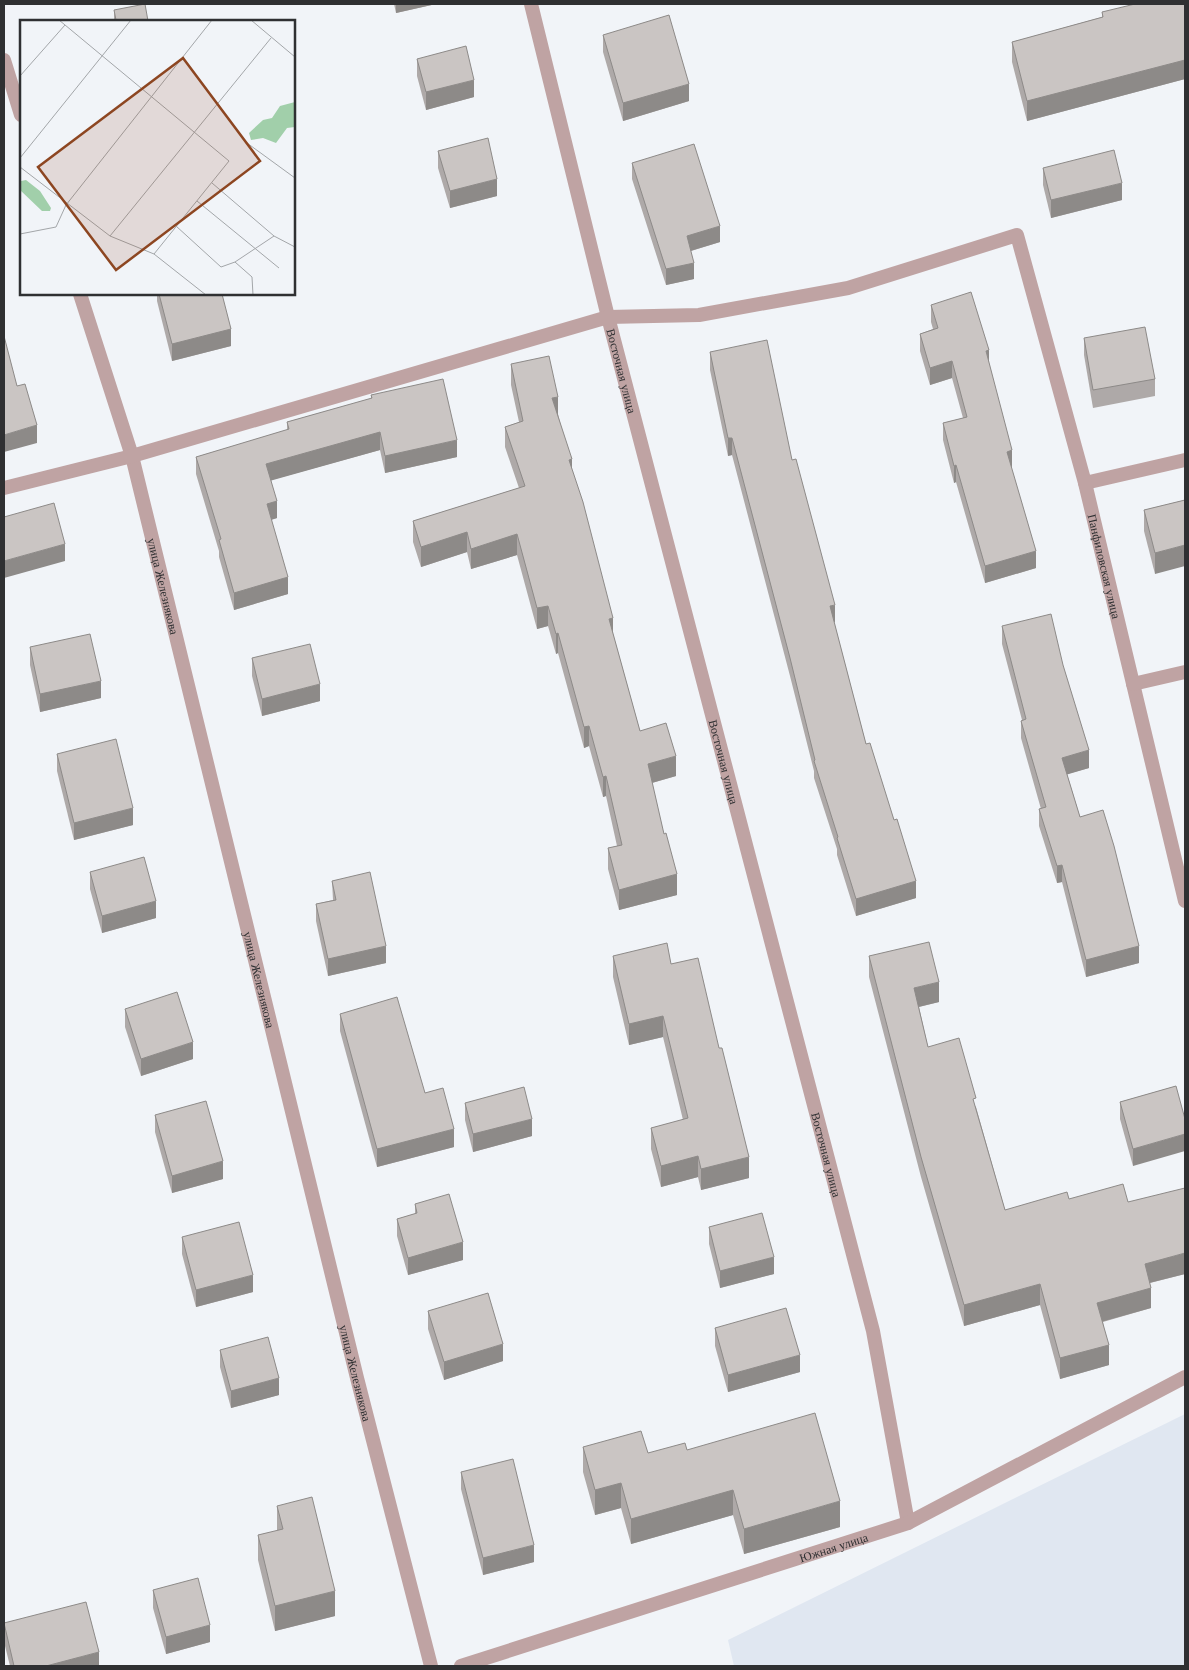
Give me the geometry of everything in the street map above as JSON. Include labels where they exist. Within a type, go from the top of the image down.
[{"type":"street","name":"Восточная улица","points":[[530,4],[608,317],[873,1331],[908,1524]]},
{"type":"street","points":[[4,60],[20,112]]},
{"type":"street","name":"Панфиловская улица","points":[[608,317],[699,315],[848,288],[1017,235],[1085,483],[1185,901]]},
{"type":"street","name":"улица Железнякова","points":[[80,295],[132,456],[357,1378],[431,1666]]},
{"type":"street","points":[[4,488],[132,456],[608,317]]},
{"type":"street","points":[[1085,483],[1185,460]]},
{"type":"street","points":[[1133,684],[1185,672]]},
{"type":"street","name":"Южная улица","points":[[460,1666],[908,1524],[1185,1377]]},
{"type":"shaded area","points":[[1185,1414],[1185,1666],[734,1666],[728,1640]]},
{"type":"building","points":[[145,4],[148,20],[116,20],[114,10]]},
{"type":"building","points":[[1135,4],[1185,4],[1185,60],[1027,101],[1012,42],[1103,17],[1102,12]]},
{"type":"building","points":[[669,15],[689,84],[623,103],[603,35]]},
{"type":"building","points":[[466,46],[474,80],[426,92],[417,59]]},
{"type":"building","points":[[488,138],[497,179],[450,191],[438,151]]},
{"type":"building","points":[[694,144],[720,226],[687,236],[694,263],[666,269],[632,163]]},
{"type":"building","points":[[1114,150],[1122,183],[1051,200],[1043,168]]},
{"type":"building","points":[[971,292],[989,350],[986,351],[1012,450],[1007,452],[1036,551],[985,566],[956,465],[954,466],[943,423],[967,417],[952,361],[930,368],[920,334],[938,328],[931,305]]},
{"type":"building","points":[[159,295],[222,295],[231,329],[172,344]]},
{"type":"building","points":[[1145,327],[1155,379],[1093,390],[1084,338]]},
{"type":"building","points":[[4,336],[17,386],[25,384],[37,425],[4,435]]},
{"type":"building","points":[[767,340],[792,460],[796,459],[835,605],[830,606],[866,744],[870,743],[894,820],[897,819],[916,881],[856,899],[814,761],[790,658],[732,438],[728,438],[710,352]]},
{"type":"building","points":[[549,356],[558,397],[552,398],[572,459],[569,460],[583,502],[613,618],[609,619],[640,731],[666,723],[676,756],[648,764],[664,834],[666,833],[677,874],[619,890],[608,848],[622,845],[606,776],[603,777],[589,726],[584,727],[558,633],[556,634],[548,606],[537,608],[517,534],[471,549],[467,532],[421,547],[413,521],[525,486],[505,427],[523,421],[511,364]]},
{"type":"building","points":[[443,379],[457,440],[385,456],[380,432],[266,464],[277,501],[267,504],[288,577],[234,593],[219,540],[221,539],[196,457],[289,429],[287,422],[372,398],[371,395]]},
{"type":"building","points":[[1185,500],[1185,545],[1155,553],[1144,510]]},
{"type":"building","points":[[54,503],[65,544],[4,561],[4,517]]},
{"type":"building","points":[[1051,614],[1063,665],[1089,750],[1062,758],[1080,817],[1103,810],[1139,946],[1086,960],[1062,865],[1057,866],[1039,809],[1046,807],[1021,721],[1026,719],[1002,626]]},
{"type":"building","points":[[90,634],[101,681],[40,694],[30,647]]},
{"type":"building","points":[[310,644],[320,684],[262,699],[252,658]]},
{"type":"building","points":[[116,739],[133,808],[74,823],[57,754]]},
{"type":"building","points":[[144,857],[156,901],[102,916],[90,872]]},
{"type":"building","points":[[370,872],[386,946],[328,959],[316,904],[336,900],[332,881]]},
{"type":"building","points":[[929,942],[939,982],[914,988],[928,1047],[959,1038],[976,1098],[973,1099],[1005,1210],[1067,1192],[1069,1199],[1123,1184],[1128,1202],[1185,1188],[1185,1253],[1145,1264],[1151,1288],[1097,1303],[1109,1345],[1060,1358],[1040,1284],[964,1305],[921,1157],[869,956]]},
{"type":"building","points":[[667,943],[671,964],[698,958],[719,1048],[722,1048],[749,1157],[701,1169],[698,1156],[661,1166],[651,1128],[688,1118],[663,1016],[629,1024],[613,956]]},
{"type":"building","points":[[177,992],[193,1042],[141,1059],[125,1009]]},
{"type":"building","points":[[397,997],[425,1093],[443,1088],[454,1129],[377,1149],[340,1014]]},
{"type":"building","points":[[1176,1086],[1185,1119],[1185,1134],[1133,1149],[1120,1102]]},
{"type":"building","points":[[524,1087],[532,1119],[473,1134],[465,1103]]},
{"type":"building","points":[[206,1101],[223,1161],[172,1176],[155,1115]]},
{"type":"building","points":[[449,1194],[463,1242],[408,1258],[397,1219],[417,1213],[415,1204]]},
{"type":"building","points":[[762,1213],[774,1257],[720,1271],[709,1227]]},
{"type":"building","points":[[239,1222],[253,1275],[196,1290],[182,1237]]},
{"type":"building","points":[[488,1293],[503,1344],[444,1362],[428,1311]]},
{"type":"building","points":[[786,1308],[800,1355],[728,1375],[715,1328]]},
{"type":"building","points":[[268,1337],[279,1378],[231,1391],[220,1350]]},
{"type":"building","points":[[815,1413],[840,1501],[744,1529],[733,1490],[631,1519],[621,1483],[595,1490],[583,1447],[641,1431],[648,1453],[685,1443],[687,1450]]},
{"type":"building","points":[[513,1459],[534,1545],[483,1558],[461,1472]]},
{"type":"building","points":[[312,1497],[335,1591],[275,1606],[258,1535],[283,1529],[277,1506]]},
{"type":"building","points":[[198,1578],[210,1625],[166,1637],[153,1590]]},
{"type":"building","points":[[86,1602],[99,1652],[46,1666],[14,1666],[4,1623]]}]
